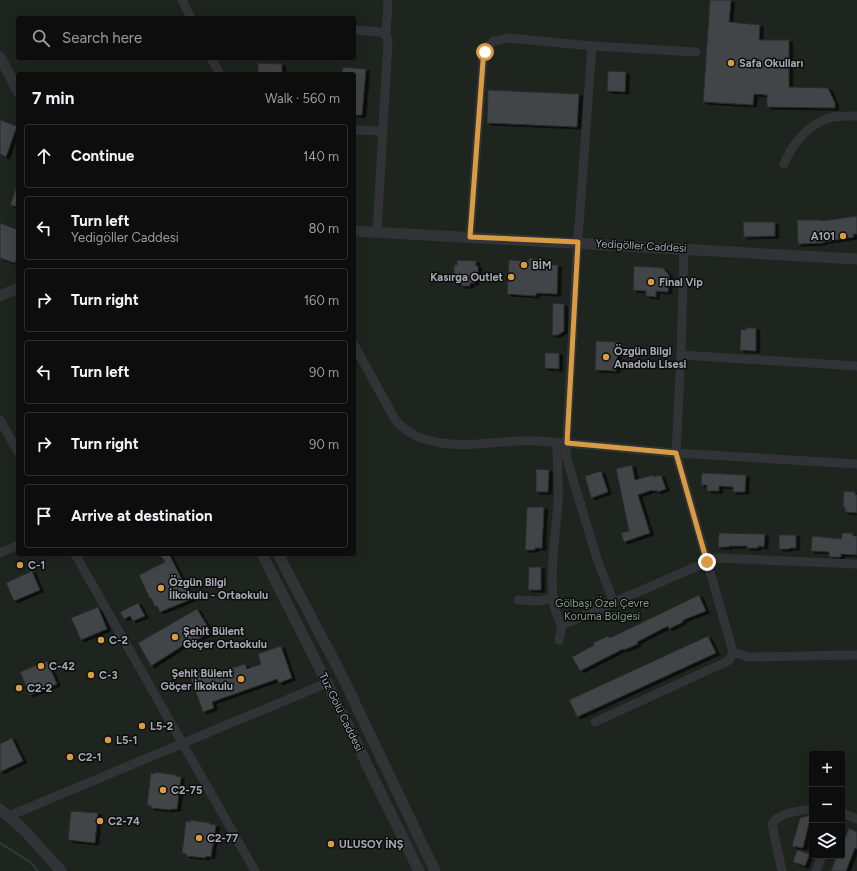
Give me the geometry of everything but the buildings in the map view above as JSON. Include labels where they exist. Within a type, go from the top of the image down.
[{"type":"street","points":[[182,0],[190,16]]},
{"type":"street","points":[[377,232],[388,42],[386,34],[388,0]]},
{"type":"street","points":[[356,30],[380,32],[386,34]]},
{"type":"street","points":[[470,237],[483,61],[488,46],[494,41],[510,38],[592,46],[696,52]]},
{"type":"street","points":[[592,46],[578,242],[566,456],[597,559],[614,603]]},
{"type":"street","points":[[0,57],[16,88]]},
{"type":"street","points":[[212,60],[219,72]]},
{"type":"street","points":[[784,164],[790,150],[807,130],[816,124],[829,118],[840,116],[857,116]]},
{"type":"street","points":[[356,130],[383,131]]},
{"type":"street","name":"Yedigöller Caddesi","points":[[356,230],[857,259]]},
{"type":"street","points":[[595,722],[726,662],[729,660],[733,652],[676,453],[684,248]]},
{"type":"street","points":[[0,296],[16,289]]},
{"type":"street","points":[[356,351],[396,422],[406,431],[428,440],[459,445],[529,440],[676,453],[857,464]]},
{"type":"street","points":[[681,355],[857,366]]},
{"type":"street","points":[[0,420],[16,448]]},
{"type":"street","points":[[557,442],[558,502],[552,582],[557,614],[562,625],[559,640]]},
{"type":"street","points":[[0,553],[16,546]]},
{"type":"street","points":[[76,556],[255,871]]},
{"type":"street","name":"Tuz Gölü Caddesi","points":[[263,556],[419,871]]},
{"type":"street","name":"Tuz Gölü Caddesi","points":[[279,556],[342,676],[435,871]]},
{"type":"street","points":[[562,625],[716,558],[857,564]]},
{"type":"street","points":[[518,600],[540,601],[554,598]]},
{"type":"street","points":[[733,652],[748,657],[857,655]]},
{"type":"street","points":[[61,871],[35,841],[4,813],[182,744],[327,683]]},
{"type":"street","points":[[782,871],[772,824],[774,820],[786,814],[809,810]]},
{"type":"street","points":[[845,814],[857,818]]},
{"type":"street","points":[[816,871],[821,859]]},
{"type":"green space","name":"Gölbaşı Özel Çevre Koruma Bölgesi","points":[[0,0],[857,0],[857,871],[0,871]]},
{"type":"waterway","points":[[0,843],[30,862],[38,871]]},
{"type":"place","name":"Safa Okulları","points":[[731,63]]},
{"type":"place","name":"A101","points":[[843,236]]},
{"type":"place","name":"BİM","points":[[524,265]]},
{"type":"place","name":"Kasırga Outlet","points":[[511,277]]},
{"type":"place","name":"Final Vip","points":[[651,282]]},
{"type":"place","name":"Özgün Bilgi Anadolu Lisesi","points":[[606,357]]},
{"type":"place","name":"C-1","points":[[20,565]]},
{"type":"place","name":"Özgün Bilgi İlkokulu - Ortaokulu","points":[[161,588]]},
{"type":"place","name":"Şehit Bülent Göçer Ortaokulu","points":[[175,637]]},
{"type":"place","name":"C-2","points":[[101,640]]},
{"type":"place","name":"C-42","points":[[41,666]]},
{"type":"place","name":"C-3","points":[[91,675]]},
{"type":"place","name":"Şehit Bülent Göçer İlkokulu","points":[[241,679]]},
{"type":"place","name":"C2-2","points":[[19,688]]},
{"type":"place","name":"L5-2","points":[[142,726]]},
{"type":"place","name":"L5-1","points":[[108,740]]},
{"type":"place","name":"C2-1","points":[[70,757]]},
{"type":"place","name":"C2-75","points":[[163,790]]},
{"type":"place","name":"C2-74","points":[[100,821]]},
{"type":"place","name":"C2-77","points":[[199,838]]},
{"type":"place","name":"ULUSOY İNŞ","points":[[331,844]]},
{"type":"route","points":[[485,52],[483,61],[470,237],[578,242],[567,443],[676,453],[707,562]]}]
